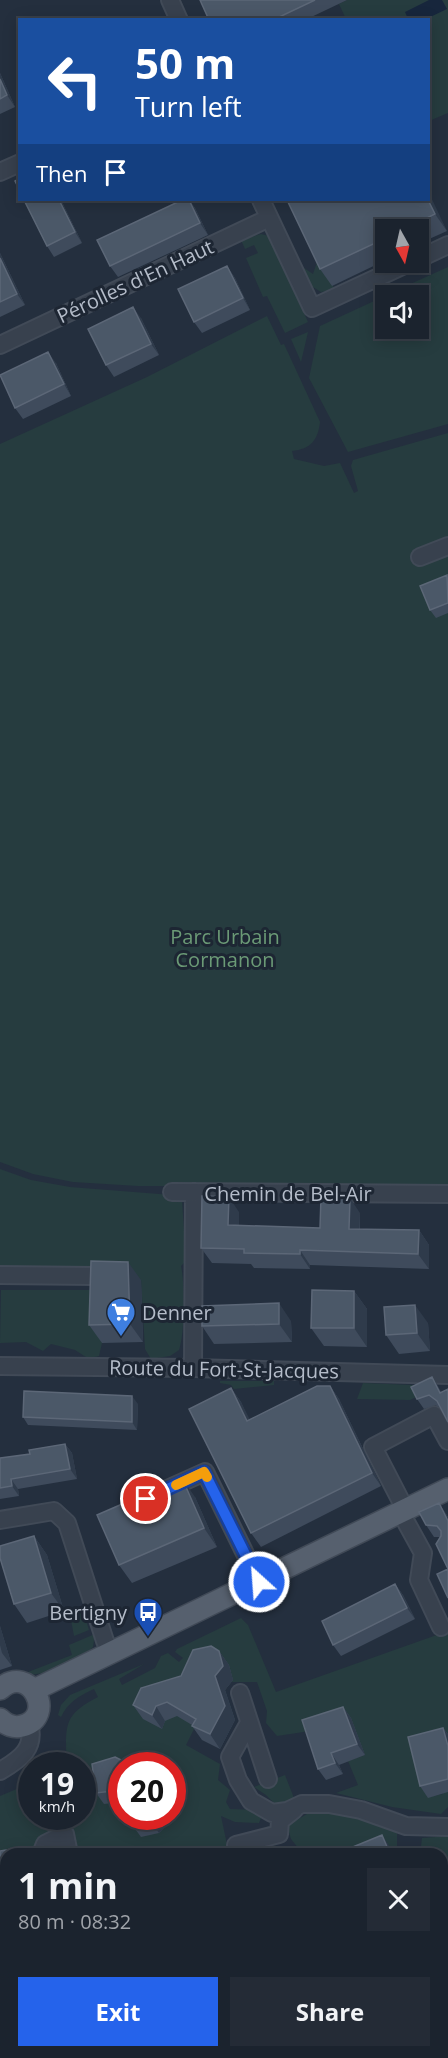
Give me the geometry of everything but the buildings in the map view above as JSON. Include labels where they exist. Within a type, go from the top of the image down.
[{"type":"main road","points":[[34,1690],[448,1489]]},
{"type":"main road","points":[[0,1689],[17,1682],[29,1685],[38,1698],[39,1709],[29,1723],[11,1726],[0,1719]]},
{"type":"street","points":[[170,0],[178,18]]},
{"type":"street","points":[[0,172],[18,164]]},
{"type":"street","points":[[261,201],[312,308],[387,273]]},
{"type":"street","name":"Pérolles d'En Haut","points":[[0,345],[269,218]]},
{"type":"street","points":[[429,254],[448,245]]},
{"type":"street","points":[[420,557],[448,546]]},
{"type":"street","points":[[172,1191],[194,1192]]},
{"type":"street","name":"Chemin de Bel-Air","points":[[193,1368],[194,1192],[448,1194]]},
{"type":"street","points":[[0,1275],[94,1276]]},
{"type":"street","name":"Route du Fort-St-Jacques","points":[[0,1366],[193,1368],[448,1375]]},
{"type":"street","points":[[441,1627],[419,1580],[423,1553],[373,1446],[437,1413],[448,1441]]},
{"type":"street","points":[[146,1499],[204,1472],[259,1582]]},
{"type":"street","points":[[0,1520],[54,1511],[67,1522],[105,1641],[112,1653]]},
{"type":"street","points":[[423,1553],[439,1546]]},
{"type":"street","points":[[240,1693],[268,1779]]},
{"type":"street","points":[[0,1771],[21,1759],[28,1750],[33,1736],[29,1723]]},
{"type":"street","points":[[249,1723],[230,1757],[238,1780],[251,1801],[272,1813],[287,1811],[302,1804],[329,1804],[361,1810],[406,1826],[448,1827]]},
{"type":"street","points":[[236,1845],[279,1834],[280,1821],[302,1804]]},
{"type":"street","points":[[43,1848],[45,1844],[65,1834],[68,1848]]},
{"type":"green space","points":[[347,0],[448,0],[448,113],[430,121],[430,18],[346,18],[339,4]]},
{"type":"green space","points":[[304,224],[335,290],[321,292],[308,284],[301,266],[313,274],[318,259],[300,226]]},
{"type":"green space","points":[[261,234],[269,236],[308,322],[285,333],[267,296],[263,297],[246,258],[258,253],[254,245],[245,249],[241,240]]},
{"type":"green space","points":[[448,267],[448,424],[348,452],[309,378],[320,326],[375,301],[375,339],[429,339],[429,285],[408,285]]},
{"type":"green space","name":"Parc Urbain Cormanon","points":[[267,316],[281,345],[284,344],[320,422],[315,439],[309,446],[292,451],[294,459],[324,466],[340,463],[354,493],[358,491],[351,466],[353,460],[448,433],[448,1186],[138,1186],[73,1182],[33,1174],[0,1162],[0,444],[147,377]]},
{"type":"green space","points":[[308,332],[301,362],[291,339]]},
{"type":"green space","points":[[0,1169],[31,1180],[70,1187],[172,1195],[182,1200],[186,1261],[181,1266],[184,1308],[179,1350],[170,1356],[151,1359],[145,1349],[141,1280],[102,1280],[0,1267]]},
{"type":"green space","points":[[1,1290],[92,1290],[102,1343],[99,1356],[89,1359],[75,1350],[51,1344],[43,1351],[26,1342],[0,1343]]},
{"type":"green space","points":[[220,1381],[274,1381],[274,1385],[234,1389],[231,1385],[220,1383]]},
{"type":"green space","points":[[363,1383],[438,1386],[410,1400],[357,1399]]},
{"type":"green space","points":[[82,1607],[89,1630],[74,1636],[70,1615]]},
{"type":"green space","points":[[241,1618],[248,1625],[276,1692],[448,1631],[448,1733],[428,1797],[443,1794],[441,1783],[448,1782],[448,1807],[441,1814],[392,1807],[336,1793],[358,1785],[348,1761],[365,1755],[310,1731],[277,1736],[266,1723],[267,1711],[257,1682],[231,1682],[225,1690],[235,1720],[195,1727],[186,1745],[220,1764],[218,1780],[230,1790],[226,1802],[230,1809],[258,1810],[263,1813],[259,1823],[235,1822],[221,1816],[228,1848],[74,1848],[71,1830],[96,1830],[96,1752],[66,1752],[68,1724],[77,1710],[98,1697],[94,1689],[84,1694],[71,1703],[61,1717],[58,1715],[61,1705],[70,1695],[144,1664],[119,1679],[122,1685],[155,1668],[161,1656],[168,1653],[179,1662],[183,1658],[175,1652],[177,1649]]},
{"type":"green space","points":[[95,1634],[93,1647],[88,1652],[43,1673],[30,1675],[28,1672],[72,1655],[69,1645]]},
{"type":"green space","points":[[285,1775],[294,1798],[281,1810],[254,1787]]},
{"type":"green space","points":[[18,1788],[18,1830],[61,1830],[63,1848],[0,1848],[0,1796]]},
{"type":"green space","points":[[337,1812],[397,1828],[397,1848],[298,1848],[291,1839],[287,1826],[307,1814]]},
{"type":"green space","points":[[448,1836],[448,1848],[421,1848],[422,1838]]},
{"type":"water","points":[[429,0],[442,0],[447,9],[428,18],[408,18],[405,12]]},
{"type":"slow traffic","points":[[176,1485],[204,1472],[207,1477]]},
{"type":"place","name":"Denner","points":[[121,1338]]},
{"type":"place","name":"Bertigny","points":[[148,1638]]},
{"type":"route","points":[[146,1499],[204,1472],[259,1582]]}]
